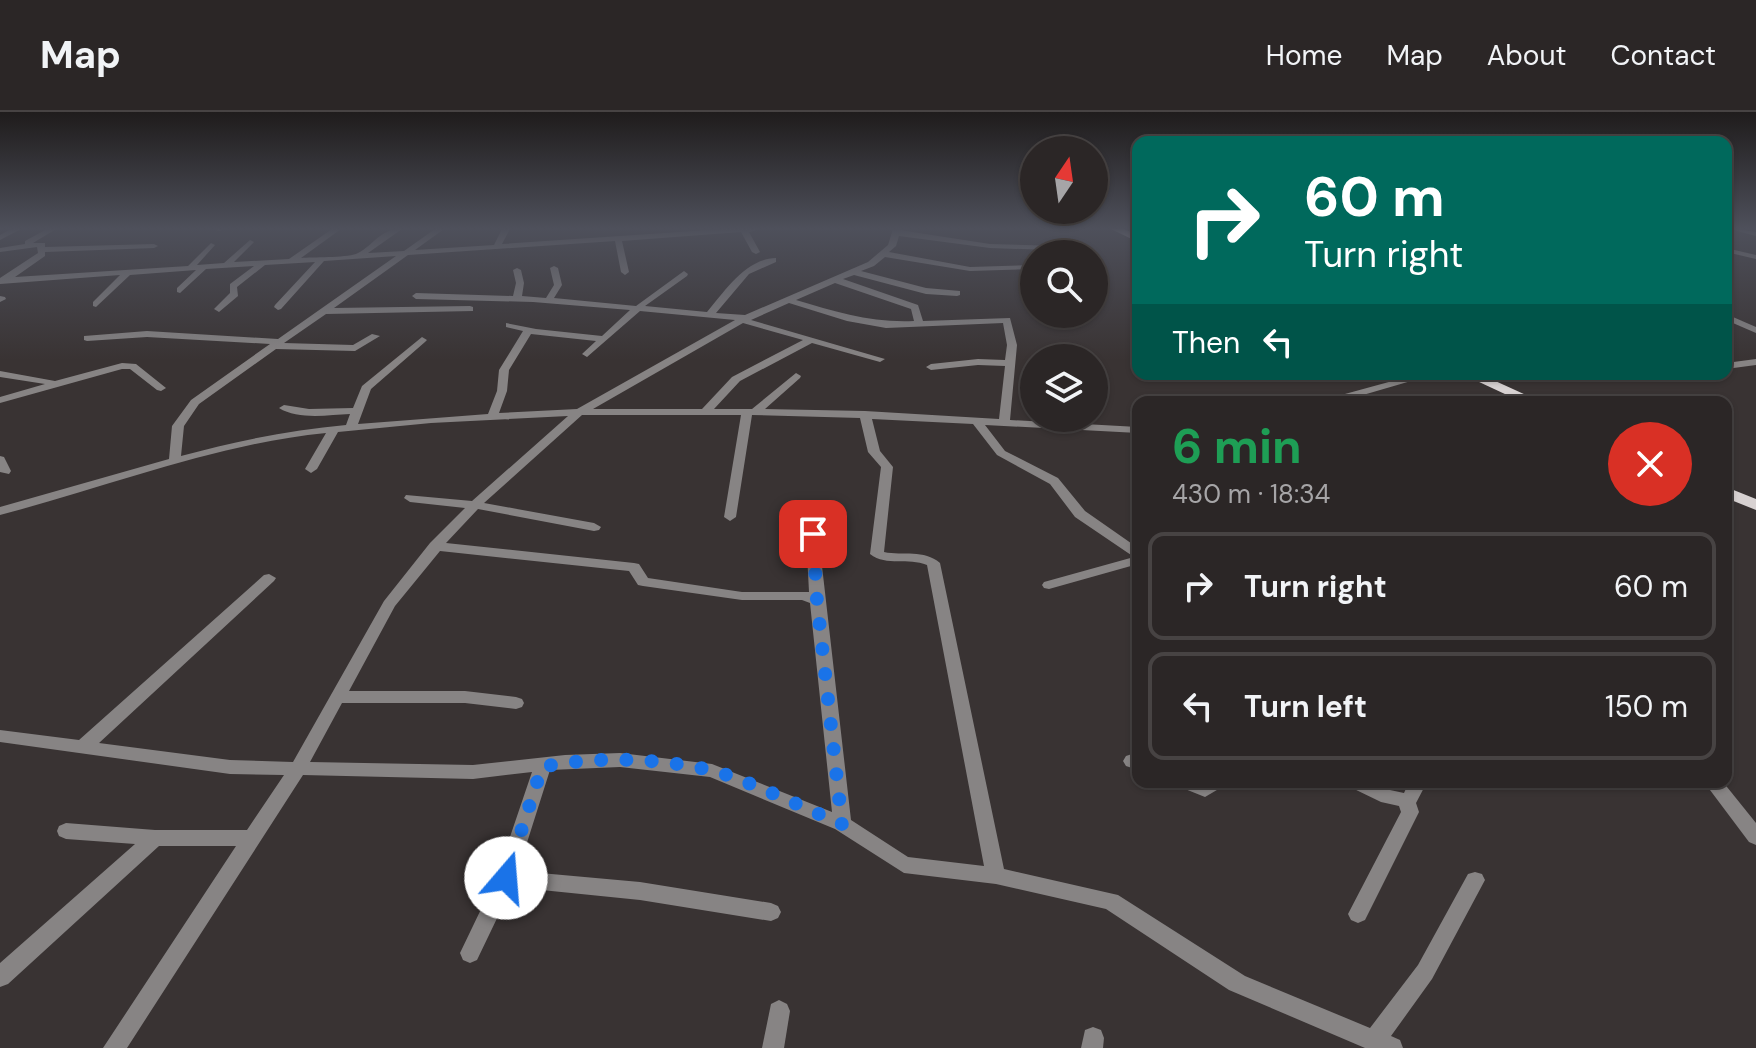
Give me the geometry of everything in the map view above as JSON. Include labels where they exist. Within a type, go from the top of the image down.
[{"type":"main road","points":[[1466,380],[1503,396]]},
{"type":"main road","points":[[1483,380],[1520,396]]},
{"type":"main road","points":[[1732,485],[1756,495]]},
{"type":"main road","points":[[1732,495],[1756,505]]},
{"type":"street","points":[[2,281],[108,273]]},
{"type":"street","points":[[96,304],[127,273]]},
{"type":"street","points":[[180,290],[198,273]]},
{"type":"street","points":[[219,309],[235,294],[233,286],[251,273]]},
{"type":"street","points":[[278,307],[309,273]]},
{"type":"street","points":[[175,459],[178,426],[193,404],[379,273]]},
{"type":"street","points":[[517,299],[520,283],[518,273]]},
{"type":"street","points":[[549,300],[558,285],[555,273]]},
{"type":"street","points":[[709,315],[745,273]]},
{"type":"street","points":[[114,1048],[298,768],[389,604],[435,546],[474,505],[579,412],[743,319],[852,273]]},
{"type":"street","points":[[857,273],[926,291],[957,293]]},
{"type":"street","points":[[587,354],[637,308],[684,274]]},
{"type":"street","points":[[836,280],[915,307],[919,322]]},
{"type":"street","points":[[403,310],[419,292],[709,315],[743,319],[880,359]]},
{"type":"street","points":[[324,311],[467,313],[478,298]]},
{"type":"street","points":[[788,300],[867,323],[904,326],[919,322],[1005,319],[1012,345],[1004,422]]},
{"type":"street","points":[[1732,320],[1756,330]]},
{"type":"street","points":[[509,325],[528,331],[604,339]]},
{"type":"street","points":[[492,417],[502,391],[504,370],[528,331]]},
{"type":"street","points":[[87,338],[147,334],[355,348],[375,336]]},
{"type":"street","points":[[351,427],[366,388],[422,340]]},
{"type":"street","points":[[705,412],[736,379],[810,340]]},
{"type":"street","points":[[931,367],[978,362],[1011,363]]},
{"type":"street","points":[[1732,365],[1756,362]]},
{"type":"street","points":[[0,400],[55,383],[129,366],[161,388]]},
{"type":"street","points":[[0,374],[55,383]]},
{"type":"street","points":[[730,517],[751,412],[796,376]]},
{"type":"street","points":[[1349,396],[1408,380]]},
{"type":"street","points":[[284,408],[309,412],[356,411]]},
{"type":"street","points":[[0,511],[175,459],[274,438],[351,427],[579,412],[751,412],[865,414],[1132,430]]},
{"type":"street","points":[[865,414],[874,452],[887,467],[877,554],[884,557],[925,558],[933,563],[996,876]]},
{"type":"street","points":[[975,420],[995,449],[1054,481],[1080,514],[1132,550]]},
{"type":"street","points":[[311,469],[334,429]]},
{"type":"street","points":[[410,498],[474,505],[594,527]]},
{"type":"street","points":[[813,534],[817,601],[842,824]]},
{"type":"street","points":[[435,546],[636,567],[643,582],[742,596],[804,595],[817,601]]},
{"type":"street","points":[[1049,585],[1132,562]]},
{"type":"street","points":[[82,748],[269,578]]},
{"type":"street","points":[[336,697],[465,697],[516,703]]},
{"type":"street","points":[[0,736],[230,767],[473,772],[542,767],[565,762],[620,760],[712,771],[842,824],[904,865],[996,876],[1111,901],[1237,983],[1383,1044],[1475,880]]},
{"type":"street","points":[[470,953],[506,878],[542,767]]},
{"type":"street","points":[[1368,788],[1387,797],[1406,800],[1412,797],[1416,788]]},
{"type":"street","points":[[1718,788],[1756,837]]},
{"type":"street","points":[[1358,914],[1410,812],[1406,800]]},
{"type":"street","points":[[66,831],[155,838],[252,838]]},
{"type":"street","points":[[0,977],[155,838]]},
{"type":"street","points":[[506,878],[640,891],[771,912]]},
{"type":"street","points":[[773,1048],[779,1011]]},
{"type":"route","points":[[506,878],[542,767],[565,762],[620,760],[712,771],[842,824],[817,601],[813,534]]}]
